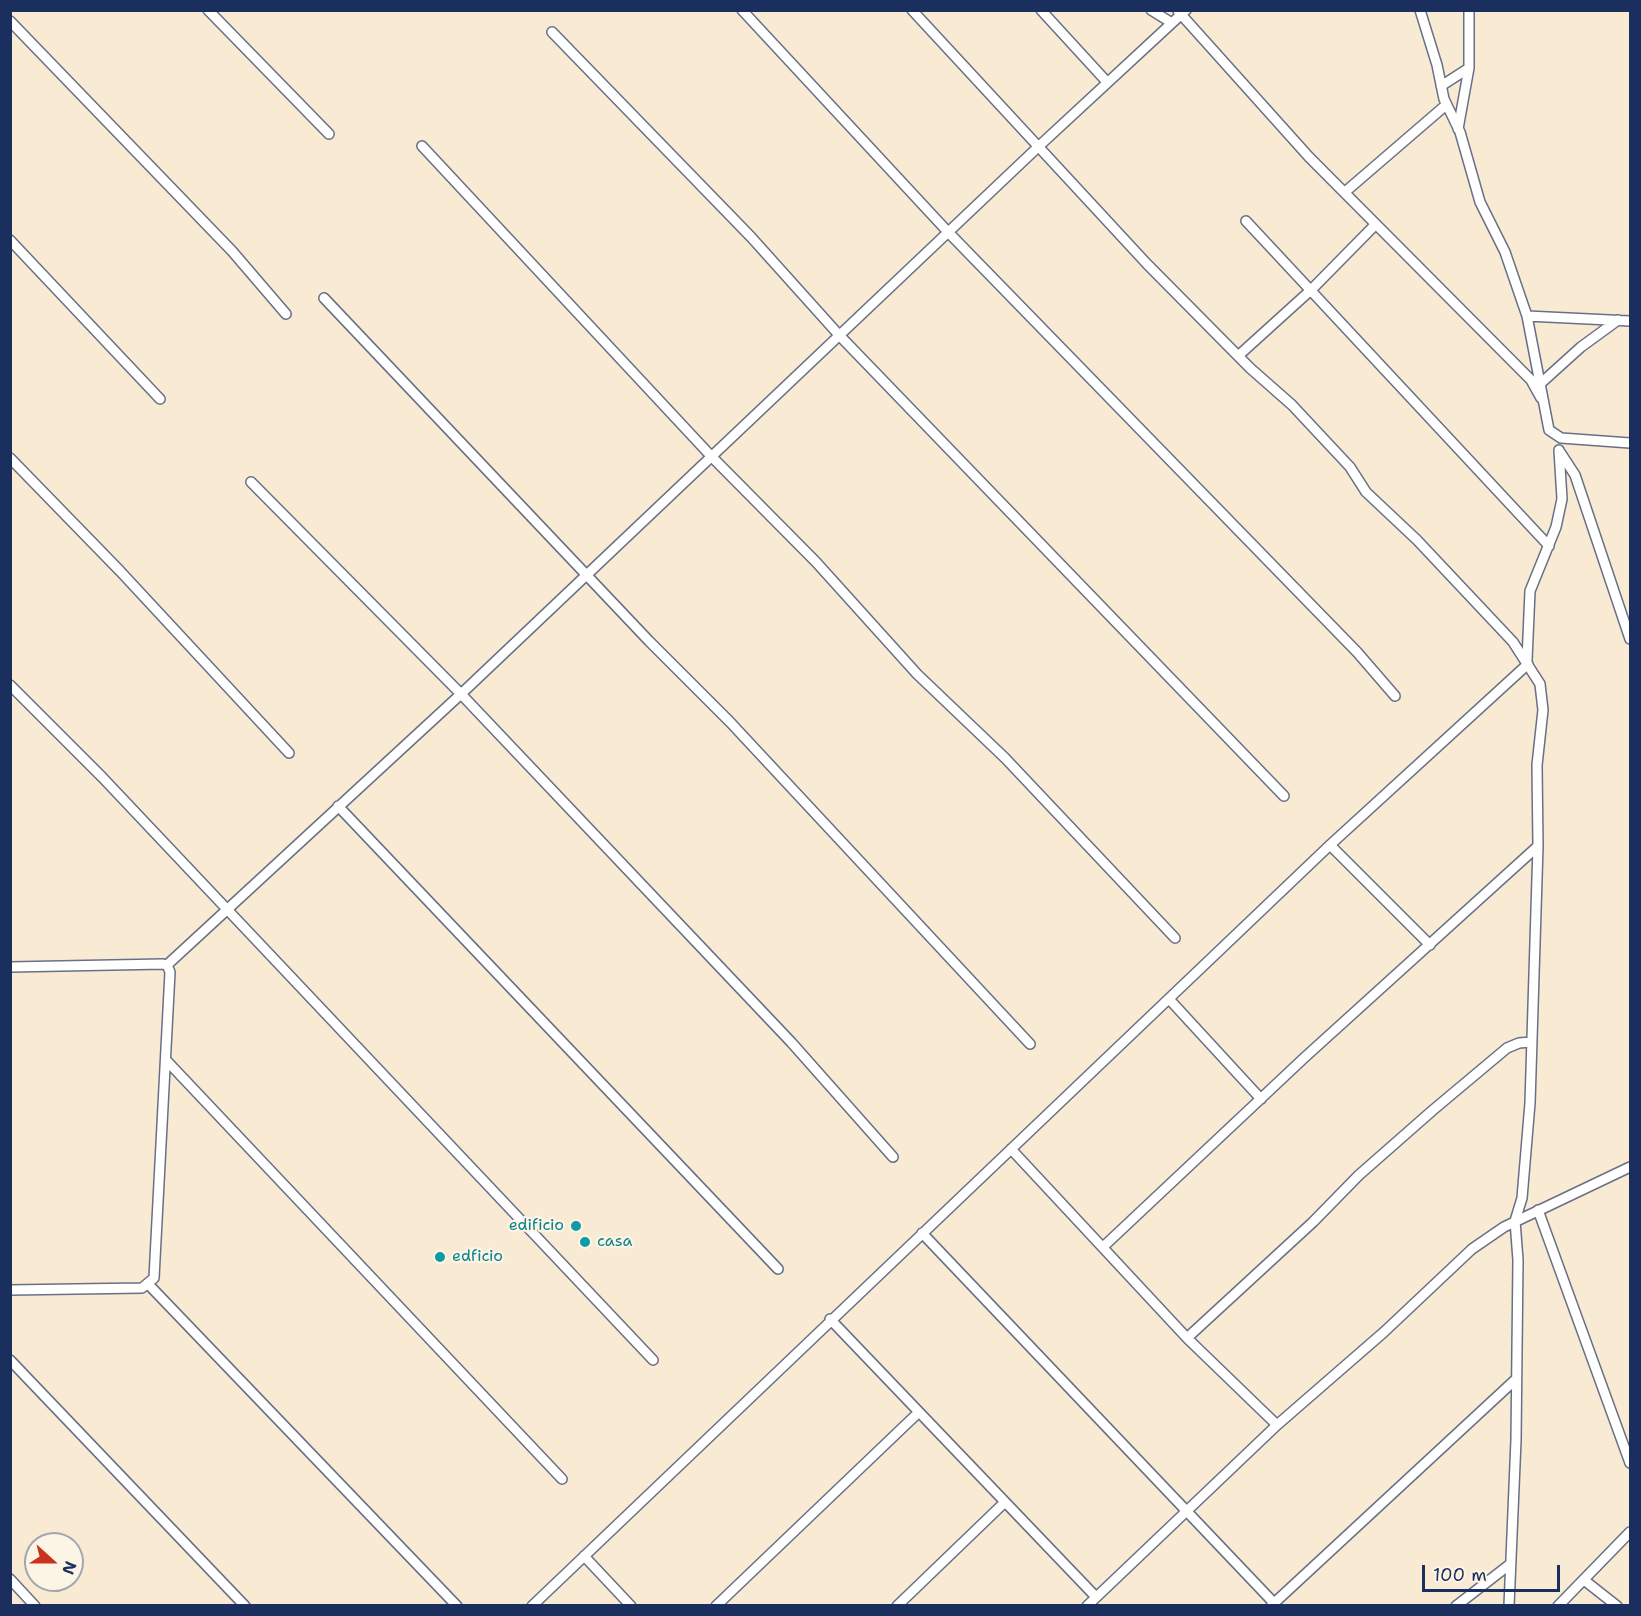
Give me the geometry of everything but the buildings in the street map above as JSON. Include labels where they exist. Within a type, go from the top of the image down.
[{"type":"street","points":[[208,10],[329,134]]},
{"type":"street","points":[[742,10],[948,232],[1357,652],[1395,696]]},
{"type":"street","points":[[912,10],[1038,147],[1238,356],[1292,405],[1350,467],[1366,492],[1417,540],[1513,642],[1540,684],[1543,696],[1538,754],[1538,846],[1529,1121],[1522,1198],[1515,1221],[1518,1260],[1516,1440],[1509,1605]]},
{"type":"street","points":[[1041,10],[1107,82]]},
{"type":"street","points":[[1151,10],[1172,23]]},
{"type":"street","points":[[1420,10],[1437,65],[1446,105],[1458,129],[1480,202],[1505,252],[1527,316],[1549,430],[1561,438],[1630,443]]},
{"type":"street","points":[[1458,129],[1469,68],[1469,10]]},
{"type":"street","points":[[10,967],[167,965],[461,694],[1181,12],[1375,225],[1439,286],[1531,380],[1541,398]]},
{"type":"street","points":[[10,21],[232,250],[286,314]]},
{"type":"street","points":[[552,32],[751,237],[839,335],[1284,796]]},
{"type":"street","points":[[1441,86],[1469,68]]},
{"type":"street","points":[[1345,192],[1446,105]]},
{"type":"street","points":[[422,146],[711,456],[816,562],[917,674],[1060,815],[1175,938]]},
{"type":"street","points":[[1246,220],[1549,546]]},
{"type":"street","points":[[1238,356],[1312,290],[1375,225]]},
{"type":"street","points":[[10,240],[160,399]]},
{"type":"street","points":[[324,298],[730,723],[1030,1044]]},
{"type":"street","points":[[1527,316],[1630,321]]},
{"type":"street","points":[[1540,384],[1581,347],[1618,320]]},
{"type":"street","points":[[532,1605],[1330,845],[1528,663],[1530,591],[1549,546],[1562,499],[1559,450],[1561,438]]},
{"type":"street","points":[[1559,450],[1575,475],[1630,639]]},
{"type":"street","points":[[10,458],[120,571],[290,753]]},
{"type":"street","points":[[251,482],[461,694],[792,1042],[893,1156]]},
{"type":"street","points":[[10,686],[102,777],[653,1360]]},
{"type":"street","points":[[338,806],[778,1269]]},
{"type":"street","points":[[1330,845],[1430,945]]},
{"type":"street","points":[[1103,1247],[1538,846]]},
{"type":"street","points":[[10,1290],[142,1288],[149,1285],[155,1272],[170,977],[167,965]]},
{"type":"street","points":[[1169,999],[1261,1099]]},
{"type":"street","points":[[1187,1338],[1313,1222],[1359,1175],[1425,1118],[1507,1048],[1531,1042]]},
{"type":"street","points":[[166,1060],[562,1479]]},
{"type":"street","points":[[1011,1149],[1187,1338],[1277,1425]]},
{"type":"street","points":[[1087,1605],[1277,1425],[1384,1332],[1472,1249],[1493,1233],[1515,1221],[1630,1167]]},
{"type":"street","points":[[1538,1210],[1630,1463]]},
{"type":"street","points":[[922,1233],[1187,1510],[1273,1604],[1515,1380]]},
{"type":"street","points":[[149,1285],[457,1605]]},
{"type":"street","points":[[830,1319],[1096,1597]]},
{"type":"street","points":[[10,1360],[245,1605]]},
{"type":"street","points":[[716,1605],[919,1412]]},
{"type":"street","points":[[897,1605],[1005,1502]]},
{"type":"street","points":[[1558,1605],[1630,1532]]},
{"type":"street","points":[[584,1556],[631,1605]]},
{"type":"street","points":[[1456,1605],[1509,1565]]},
{"type":"street","points":[[10,1580],[35,1605]]},
{"type":"street","points":[[1584,1581],[1617,1605]]},
{"type":"place","name":"edificio","points":[[576,1226]]},
{"type":"place","name":"casa","points":[[585,1242]]},
{"type":"place","name":"edficio","points":[[440,1257]]}]
